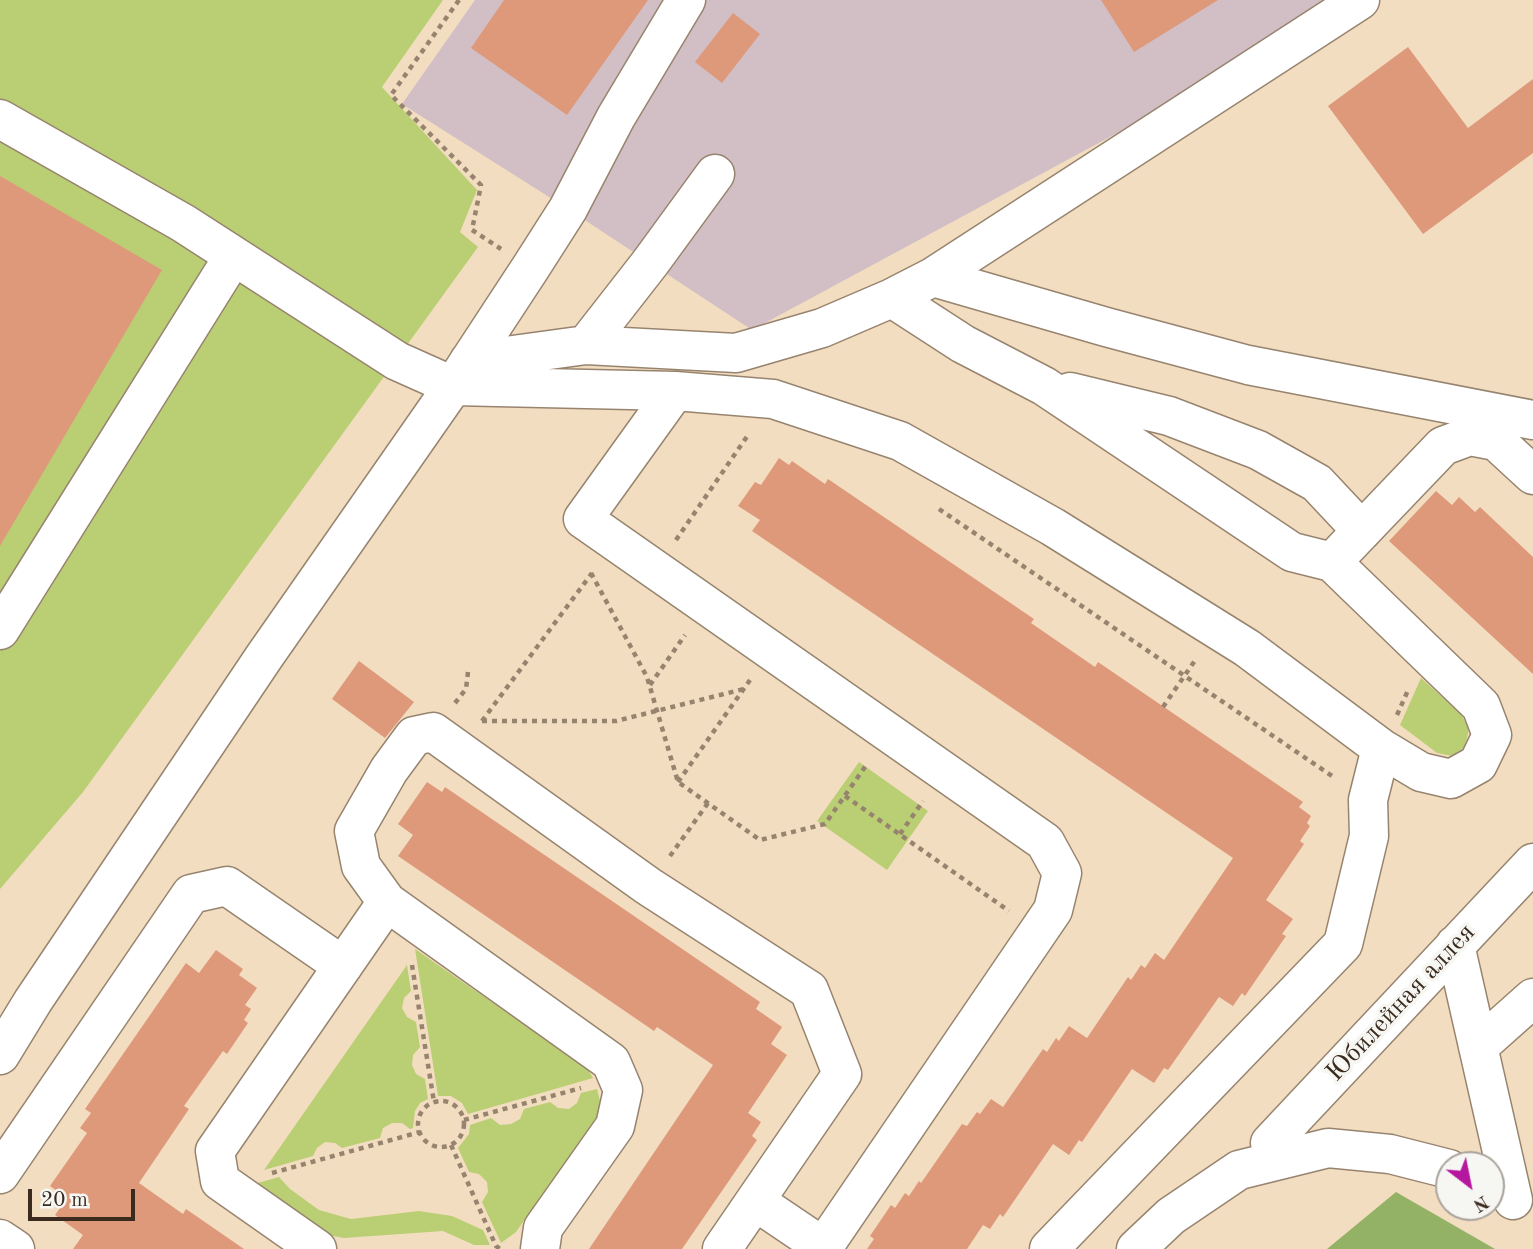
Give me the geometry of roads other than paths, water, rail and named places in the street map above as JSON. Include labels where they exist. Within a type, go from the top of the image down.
[{"type":"street","points":[[0,1055],[33,1001],[264,657],[461,374],[531,267],[568,209],[616,117],[686,0]]},
{"type":"street","points":[[461,374],[586,345],[736,353],[822,328],[892,298],[933,276],[1360,0]]},
{"type":"street","points":[[0,119],[183,223],[397,361],[461,374],[773,399],[900,440],[1053,527],[1247,648],[1381,748],[1421,772],[1451,779],[1478,764],[1492,734],[1481,706],[1332,562],[1292,552],[1044,386],[963,344],[892,298]]},
{"type":"street","points":[[586,345],[715,174]]},
{"type":"street","points":[[0,630],[233,257]]},
{"type":"street","points":[[933,276],[1248,365],[1533,419]]},
{"type":"street","points":[[1044,386],[1169,416],[1258,450],[1317,483],[1362,531]]},
{"type":"street","points":[[675,391],[583,519],[1045,842],[1062,873],[1053,911],[824,1248],[755,1201]]},
{"type":"street","points":[[1332,562],[1443,446],[1470,436],[1496,441],[1533,475]]},
{"type":"street","points":[[540,1249],[543,1227],[615,1126],[623,1090],[611,1062],[395,908],[361,866],[354,831],[389,770],[414,736],[433,732],[648,886],[809,990],[842,1074],[722,1249]]},
{"type":"street","points":[[1049,1249],[1343,944],[1369,836],[1368,800],[1381,748]]},
{"type":"street","name":"Юбилейная аллея","points":[[1270,1143],[1533,863]]},
{"type":"street","points":[[0,1174],[191,894],[227,886],[343,966]]},
{"type":"street","points":[[317,1249],[220,1181],[215,1151],[343,966],[395,908]]},
{"type":"street","points":[[1455,945],[1512,1201]]},
{"type":"street","points":[[1478,1047],[1533,998]]},
{"type":"street","points":[[1136,1249],[1171,1216],[1238,1170],[1328,1149],[1390,1154],[1435,1165]]},
{"type":"street","points":[[0,1239],[16,1249]]}]
